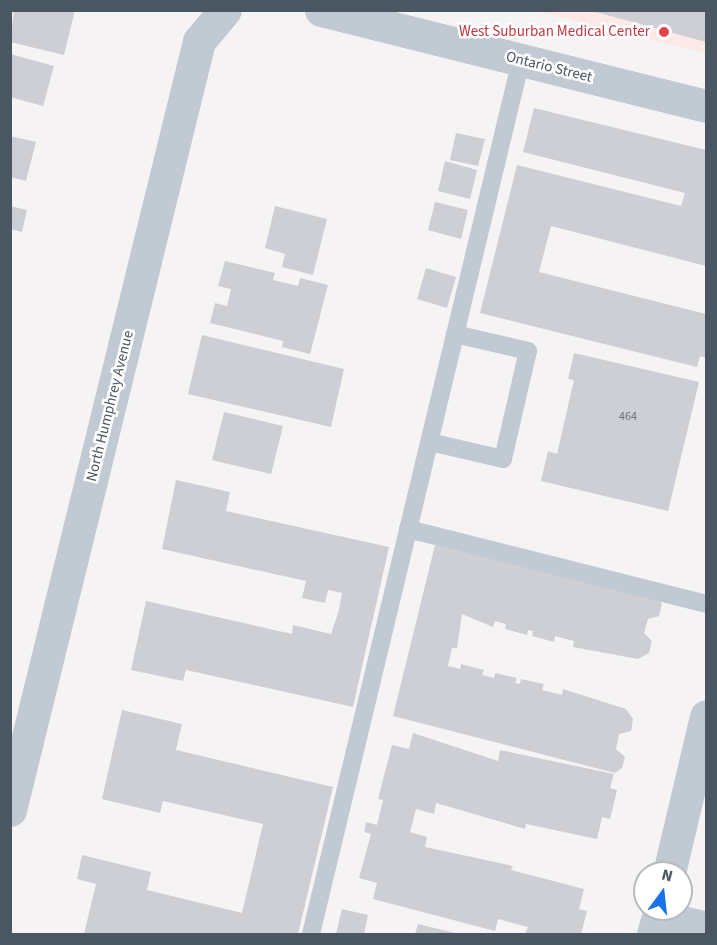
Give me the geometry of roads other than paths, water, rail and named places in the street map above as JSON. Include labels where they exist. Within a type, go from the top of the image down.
[{"type":"street","name":"North Humphrey Avenue","points":[[10,810],[199,41],[225,10]]},
{"type":"street","name":"Ontario Street","points":[[321,10],[706,106]]},
{"type":"street","points":[[672,861],[706,716]]},
{"type":"street","points":[[663,921],[706,928]]},
{"type":"lane","points":[[312,934],[521,60]]},
{"type":"lane","points":[[430,442],[503,459],[511,427],[528,351],[455,334]]},
{"type":"lane","points":[[408,529],[706,604]]},
{"type":"place","name":"West Suburban Medical Center","points":[[664,32]]}]
